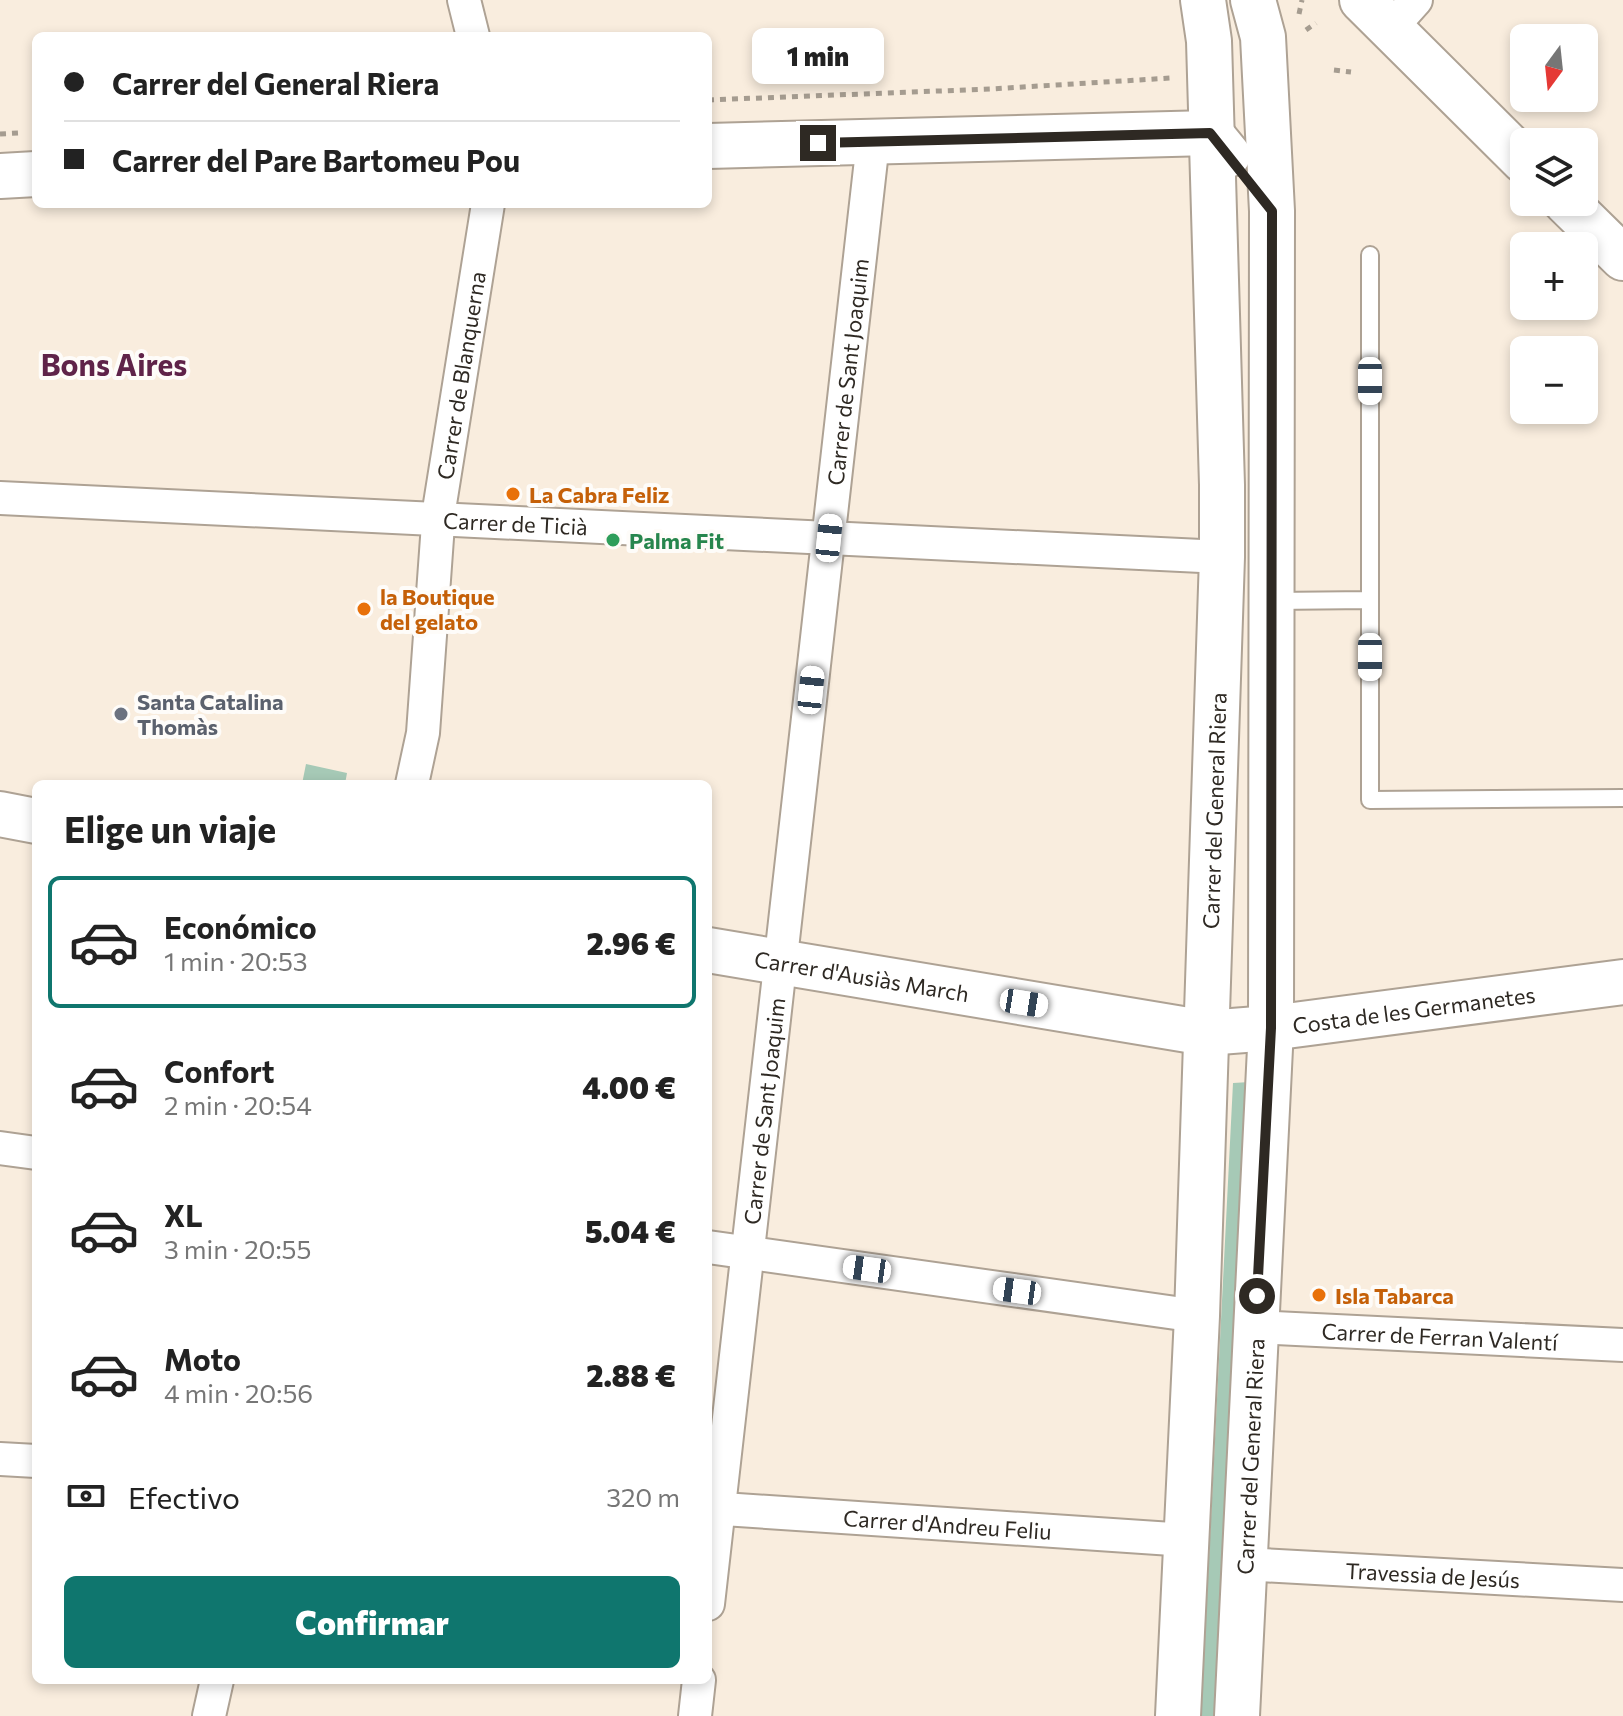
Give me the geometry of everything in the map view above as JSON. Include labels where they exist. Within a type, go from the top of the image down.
[{"type":"main road","points":[[1390,10],[1510,145]]},
{"type":"main road","name":"Carrer del General Riera","points":[[1237,1716],[1271,1028],[1272,211],[1258,18]]},
{"type":"main road","name":"Carrer del General Riera","points":[[1178,1716],[1197,1316],[1222,557],[1222,470],[1206,20]]},
{"type":"main road","points":[[712,146],[1210,133],[1272,211]]},
{"type":"main road","points":[[0,176],[32,174]]},
{"type":"main road","points":[[1580,216],[1623,258]]},
{"type":"main road","points":[[0,814],[32,820]]},
{"type":"main road","name":"Carrer d'Ausiàs March","points":[[712,951],[1206,1033]]},
{"type":"main road","name":"Costa de les Germanetes","points":[[1206,1033],[1271,1028],[1623,982]]},
{"type":"street","points":[[464,0],[472,32]]},
{"type":"street","name":"Carrer de Sant Joaquim","points":[[712,1540],[873,142]]},
{"type":"street","name":"Carrer de Blanquerna","points":[[413,780],[423,733],[438,520],[487,208]]},
{"type":"street","name":"Carrer de Ticià","points":[[0,498],[1222,557]]},
{"type":"street","points":[[0,1148],[32,1152]]},
{"type":"street","points":[[712,1248],[1197,1316]]},
{"type":"street","name":"Carrer de Ferran Valentí","points":[[1256,1327],[1623,1345]]},
{"type":"street","points":[[0,1459],[32,1461]]},
{"type":"street","name":"Carrer d'Andreu Feliu","points":[[714,1508],[1187,1540]]},
{"type":"street","name":"Travessia de Jesús","points":[[1243,1564],[1623,1585]]},
{"type":"street","points":[[209,1716],[216,1684]]},
{"type":"street","points":[[695,1716],[699,1684]]},
{"type":"lane","points":[[1370,255],[1370,800],[1623,798]]},
{"type":"lane","points":[[1271,601],[1370,600]]},
{"type":"path","points":[[1258,18],[1300,36],[1298,10],[1302,0]]},
{"type":"path","points":[[712,100],[1170,80],[1206,20]]},
{"type":"path","points":[[1306,30],[1316,23]]},
{"type":"path","points":[[1334,70],[1351,72]]},
{"type":"green space","points":[[306,764],[347,773],[346,780],[303,780]]},
{"type":"green space","points":[[1250,1082],[1222,1716],[1201,1716],[1233,1083]]},
{"type":"place","name":"La Cabra Feliz","points":[[513,494]]},
{"type":"place","name":"Palma Fit","points":[[613,540]]},
{"type":"place","name":"la Boutique del gelato","points":[[364,609]]},
{"type":"place","name":"Santa Catalina Thomàs","points":[[121,714]]},
{"type":"place","name":"Isla Tabarca","points":[[1319,1295]]},
{"type":"district","name":"Bons Aires","points":[[114,363]]},
{"type":"route","points":[[818,143],[1210,133],[1272,211],[1271,1028],[1257,1296]]}]
